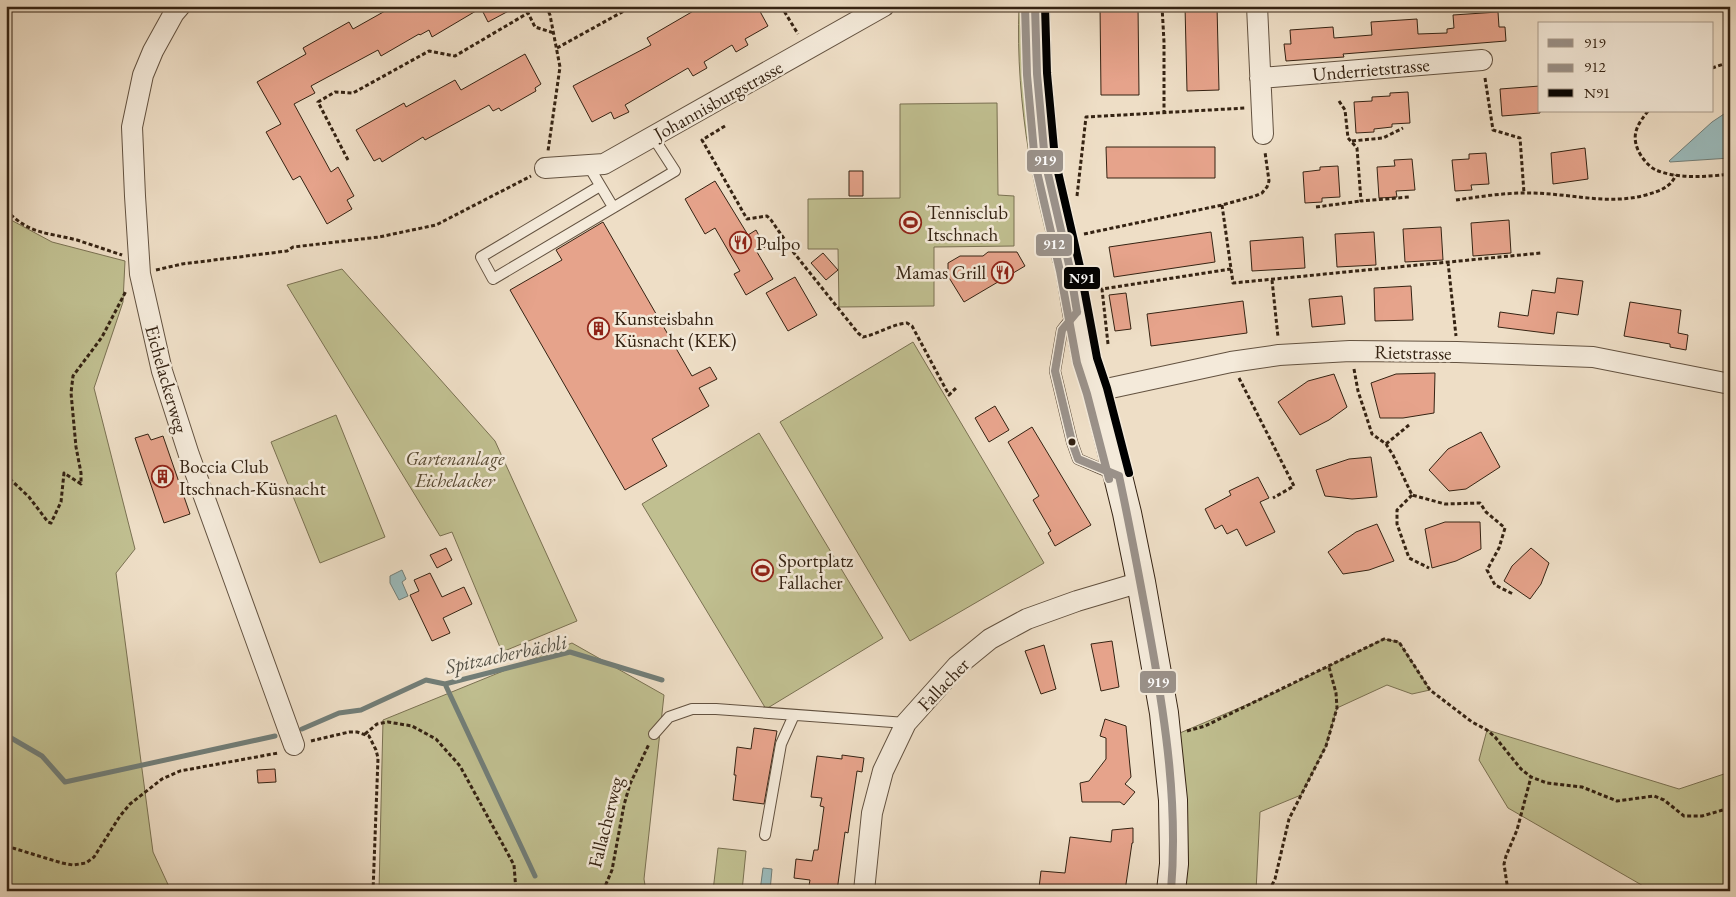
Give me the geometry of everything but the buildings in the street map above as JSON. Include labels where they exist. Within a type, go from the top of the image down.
[{"type":"main road","points":[[1035,6],[1036,74],[1045,161],[1070,269],[1087,361],[1097,391],[1119,476],[1141,582],[1164,714],[1172,790],[1174,864],[1171,891]]},
{"type":"street","name":"Eichelackerweg","points":[[180,6],[174,13],[153,52],[143,75],[132,127],[139,267],[162,371],[189,455],[294,745]]},
{"type":"street","name":"Johannisburgstrasse","points":[[545,168],[604,164],[884,6]]},
{"type":"street","points":[[1257,6],[1262,134]]},
{"type":"street","name":"Underrietstrasse","points":[[1260,78],[1482,60]]},
{"type":"street","name":"Rietstrasse","points":[[1097,391],[1230,362],[1279,355],[1350,351],[1457,352],[1593,357],[1730,384]]},
{"type":"street","name":"Fallacher","points":[[864,891],[872,813],[883,771],[906,724],[957,666],[990,639],[1027,619],[1086,598],[1141,582]]},
{"type":"lane","points":[[600,186],[481,258],[493,279],[675,171],[653,137]]},
{"type":"lane","points":[[588,165],[613,207]]},
{"type":"lane","points":[[1077,312],[1062,330],[1055,371],[1072,442],[1078,459],[1119,476]]},
{"type":"lane","points":[[654,734],[669,717],[692,709],[716,709],[906,724]]},
{"type":"lane","points":[[765,835],[781,744],[794,715]]},
{"type":"path","points":[[6,210],[26,227],[38,232],[77,240],[139,267],[182,264],[287,251],[293,247],[379,238],[436,225],[545,168],[560,68],[550,15],[546,6]]},
{"type":"path","points":[[557,48],[633,6]]},
{"type":"path","points":[[781,6],[807,49]]},
{"type":"path","points":[[1162,6],[1164,112]]},
{"type":"path","points":[[348,160],[318,102],[335,92],[354,93],[429,51],[455,56],[528,13],[535,27],[554,33]]},
{"type":"path","points":[[1482,60],[1493,130],[1520,138],[1524,193]]},
{"type":"path","points":[[1714,67],[1730,62]]},
{"type":"path","points":[[1339,101],[1345,110],[1348,138],[1357,148],[1361,202]]},
{"type":"path","points":[[1061,228],[1075,214],[1086,117],[1262,108]]},
{"type":"path","points":[[1647,112],[1637,124],[1635,142],[1641,156],[1654,170],[1676,175],[1716,176],[1730,174]]},
{"type":"path","points":[[725,126],[702,140],[747,219],[767,216],[771,220],[794,253],[863,337],[907,322],[912,326],[949,395],[957,387]]},
{"type":"path","points":[[1351,142],[1382,138],[1403,128]]},
{"type":"path","points":[[1061,228],[1222,205],[1262,193],[1269,181],[1262,134]]},
{"type":"path","points":[[1456,200],[1524,193],[1613,200],[1632,198],[1661,191],[1673,182],[1676,175]]},
{"type":"path","points":[[1316,207],[1409,197]]},
{"type":"path","points":[[1222,205],[1233,283],[1542,254]]},
{"type":"path","points":[[1448,262],[1457,352]]},
{"type":"path","points":[[6,492],[10,479],[29,497],[48,522],[51,522],[61,502],[64,473],[81,484],[71,393],[74,376],[102,337],[139,267]]},
{"type":"path","points":[[1108,347],[1102,289],[1231,269]]},
{"type":"path","points":[[1272,280],[1279,355]]},
{"type":"path","points":[[1350,351],[1358,391],[1372,434],[1386,444],[1412,495],[1445,504],[1480,503],[1486,512],[1505,528],[1499,548],[1487,570],[1495,585],[1513,594]]},
{"type":"path","points":[[1230,362],[1294,486],[1273,498]]},
{"type":"path","points":[[1386,444],[1409,425]]},
{"type":"path","points":[[1412,495],[1397,510],[1397,524],[1409,558],[1429,568]]},
{"type":"path","points":[[1181,732],[1206,726],[1384,640],[1399,642],[1430,690],[1472,722],[1496,737],[1521,769],[1531,777],[1547,783],[1582,787],[1617,801],[1654,796],[1664,800],[1684,816],[1702,816],[1730,808]]},
{"type":"path","points":[[1269,891],[1275,879],[1289,818],[1326,746],[1337,708],[1336,693],[1329,667]]},
{"type":"path","points":[[365,734],[377,724],[388,722],[412,726],[436,739],[460,766],[514,865],[516,891]]},
{"type":"path","points":[[6,846],[62,863],[73,865],[86,863],[94,857],[100,844],[125,810],[143,792],[162,779],[180,771],[280,753],[294,745],[349,732],[365,734],[372,740],[378,758],[373,891]]},
{"type":"path","name":"Fallacherweg","points":[[603,891],[612,870],[624,805],[630,784],[654,734]]},
{"type":"path","points":[[1508,891],[1504,864],[1517,830],[1531,777]]},
{"type":"green space","points":[[1019,6],[1023,6],[1056,255],[1053,263],[1034,182],[1026,136],[1019,62]]},
{"type":"green space","name":"Tennisclub Itschnach","points":[[997,103],[998,195],[1014,196],[1014,246],[934,247],[934,306],[839,307],[838,249],[808,249],[808,199],[900,198],[900,104]]},
{"type":"green space","points":[[6,213],[11,220],[52,242],[125,261],[123,302],[94,388],[135,549],[116,573],[153,852],[171,891],[6,891]]},
{"type":"green space","name":"Gartenanlage Eichelacker","points":[[342,269],[495,441],[577,621],[502,652],[452,532],[440,536],[287,285]]},
{"type":"green space","points":[[913,342],[1044,563],[910,641],[780,422]]},
{"type":"green space","points":[[336,415],[385,537],[320,563],[271,442]]},
{"type":"green space","name":"Sportplatz Fallacher","points":[[759,433],[883,638],[766,709],[642,504]]},
{"type":"green space","points":[[1384,639],[1399,642],[1430,690],[1412,694],[1387,685],[1337,708],[1326,746],[1301,795],[1260,812],[1256,891],[1171,891],[1168,738],[1277,692]]},
{"type":"green space","points":[[572,643],[664,695],[644,879],[646,891],[379,891],[383,720]]},
{"type":"green space","points":[[1487,730],[1679,789],[1730,772],[1730,891],[1652,891],[1508,808],[1479,760]]},
{"type":"green space","points":[[718,848],[746,851],[742,891],[713,891]]},
{"type":"water","points":[[1730,110],[1730,158],[1669,161],[1712,122]]},
{"type":"water","points":[[402,570],[406,579],[402,582],[408,596],[399,600],[390,583],[390,576]]},
{"type":"water","points":[[763,868],[772,869],[770,891],[760,891]]},
{"type":"waterway","name":"Spitzacherbächli","points":[[302,729],[339,713],[361,710],[426,680],[445,684],[570,652],[662,680]]},
{"type":"waterway","points":[[445,684],[535,876]]},
{"type":"waterway","name":"Spitzacherbächli","points":[[6,735],[42,756],[65,782],[275,736]]},
{"type":"transit line","name":"912","points":[[1025,6],[1027,75],[1035,163],[1060,271],[1077,363],[1109,479]]},
{"type":"transit line","name":"919","points":[[1035,6],[1037,74],[1045,161],[1070,269],[1077,312]]},
{"type":"transit line","name":"N91","points":[[1045,6],[1047,73],[1055,159],[1080,267],[1097,358],[1107,388],[1129,473]]},
{"type":"transit line","name":"919","points":[[1077,312],[1062,330],[1055,371],[1072,442],[1078,459],[1119,476]]},
{"type":"transit line","name":"919","points":[[1119,476],[1151,641],[1166,734],[1172,796],[1173,859],[1171,891]]},
{"type":"place","name":"Tennisclub Itschnach","points":[[911,223]]},
{"type":"place","name":"Pulpo","points":[[740,243]]},
{"type":"place","name":"Mamas Grill","points":[[1002,272]]},
{"type":"place","name":"Kunsteisbahn Küsnacht (KEK)","points":[[598,329]]},
{"type":"place","name":"Boccia Club Itschnach-Küsnacht","points":[[163,477]]},
{"type":"place","name":"Sportplatz Fallacher","points":[[762,571]]}]
